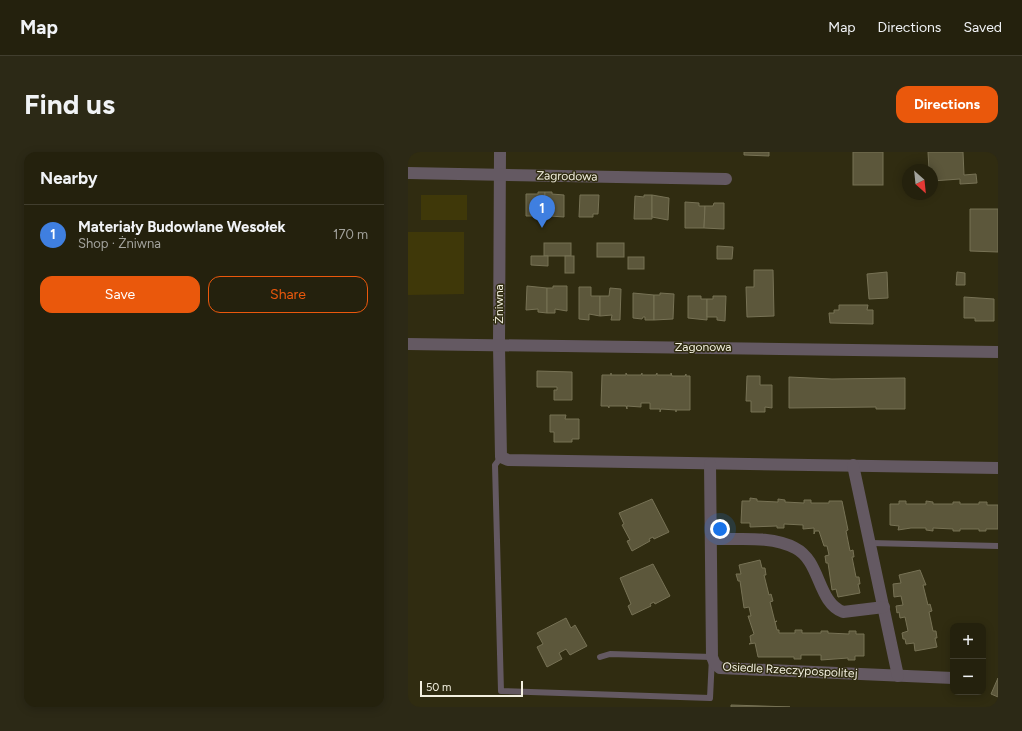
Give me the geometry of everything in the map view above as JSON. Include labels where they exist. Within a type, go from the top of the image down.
[{"type":"street","name":"Żniwna","points":[[500,152],[499,346],[502,457]]},
{"type":"street","name":"Zagrodowa","points":[[408,173],[726,179]]},
{"type":"street","name":"Zagonowa","points":[[408,344],[998,352]]},
{"type":"street","points":[[502,457],[508,460],[998,468]]},
{"type":"street","name":"Osiedle Rzeczypospolitej","points":[[710,464],[712,657],[715,664],[720,668],[950,678]]},
{"type":"street","points":[[853,465],[898,676]]},
{"type":"street","points":[[711,539],[773,541],[794,547],[811,561],[822,588],[838,610],[843,612],[884,607]]},
{"type":"lane","points":[[502,457],[496,465],[501,691],[710,698],[712,657],[610,654],[600,657]]},
{"type":"lane","points":[[870,543],[998,546]]},
{"type":"shaded area","points":[[421,195],[467,195],[467,220],[421,220]]},
{"type":"shaded area","points":[[408,232],[464,232],[464,294],[408,295]]},
{"type":"building","points":[[744,152],[769,152],[769,156],[744,155]]},
{"type":"building","points":[[853,152],[883,152],[883,185],[853,185]]},
{"type":"building","points":[[928,152],[963,152],[964,175],[976,174],[977,183],[960,184],[960,179],[938,181],[938,164],[929,164]]},
{"type":"building","points":[[538,192],[545,192],[544,214],[539,214],[539,216],[526,216],[526,194],[538,194]]},
{"type":"building","points":[[545,192],[564,195],[564,217],[544,214]]},
{"type":"building","points":[[580,195],[599,195],[598,214],[593,214],[593,217],[579,217]]},
{"type":"building","points":[[644,195],[652,195],[652,219],[634,219],[635,196],[644,197]]},
{"type":"building","points":[[652,195],[669,198],[668,220],[652,217]]},
{"type":"building","points":[[685,202],[699,203],[699,206],[705,206],[704,228],[685,228]]},
{"type":"building","points":[[714,203],[724,203],[724,229],[704,228],[705,206],[713,206]]},
{"type":"building","points":[[970,209],[998,209],[998,252],[970,251]]},
{"type":"building","points":[[544,243],[571,243],[571,256],[544,256]]},
{"type":"building","points":[[597,243],[624,243],[624,257],[597,257]]},
{"type":"building","points":[[717,246],[733,247],[732,259],[717,259]]},
{"type":"building","points":[[531,256],[548,256],[548,266],[531,265]]},
{"type":"building","points":[[565,256],[574,256],[574,273],[565,273]]},
{"type":"building","points":[[628,257],[644,257],[644,269],[628,269]]},
{"type":"building","points":[[754,270],[773,270],[774,316],[747,317],[746,287],[754,287]]},
{"type":"building","points":[[887,272],[888,298],[869,299],[867,274]]},
{"type":"building","points":[[957,272],[965,273],[965,285],[956,285]]},
{"type":"building","points":[[527,286],[547,288],[547,313],[538,312],[538,309],[526,310]]},
{"type":"building","points":[[553,286],[567,286],[567,311],[555,309],[555,313],[547,313],[547,288],[553,288]]},
{"type":"building","points":[[579,287],[591,287],[591,296],[600,296],[600,316],[589,314],[589,320],[579,319]]},
{"type":"building","points":[[610,288],[621,289],[620,320],[611,320],[612,315],[600,316],[600,296],[609,296]]},
{"type":"building","points":[[633,293],[654,295],[654,320],[645,320],[645,317],[642,319],[633,318]]},
{"type":"building","points":[[660,293],[674,294],[673,319],[654,320],[654,295],[660,295]]},
{"type":"building","points":[[688,296],[701,296],[701,299],[707,299],[707,320],[688,318]]},
{"type":"building","points":[[713,296],[726,296],[725,321],[717,320],[717,317],[707,317],[707,299],[713,299]]},
{"type":"building","points":[[964,297],[994,299],[994,321],[975,321],[975,318],[964,318]]},
{"type":"building","points":[[839,305],[868,305],[867,310],[873,310],[873,324],[830,323],[829,313],[834,313],[834,310],[839,310]]},
{"type":"building","points":[[537,371],[572,372],[572,400],[554,400],[554,390],[557,390],[557,387],[537,387]]},
{"type":"building","points":[[626,373],[627,375],[641,375],[642,373],[642,375],[656,375],[657,373],[657,375],[671,375],[671,373],[672,376],[685,376],[686,374],[686,376],[690,376],[690,410],[661,409],[660,412],[660,409],[650,409],[650,403],[641,403],[641,407],[627,406],[627,409],[626,406],[609,406],[609,408],[608,406],[601,406],[602,375],[626,375]]},
{"type":"building","points":[[747,376],[760,376],[760,385],[772,385],[772,408],[765,407],[765,412],[751,412],[751,401],[746,401]]},
{"type":"building","points":[[789,377],[832,379],[905,378],[905,409],[876,409],[876,407],[789,408]]},
{"type":"building","points":[[550,415],[566,415],[565,419],[579,419],[579,439],[572,439],[572,442],[554,442],[554,432],[550,432]]},
{"type":"building","points":[[750,498],[757,499],[757,501],[778,502],[778,499],[785,500],[785,502],[804,503],[804,500],[811,500],[811,503],[842,501],[848,530],[846,531],[850,551],[853,550],[854,557],[852,557],[856,577],[859,577],[860,584],[858,584],[860,593],[838,597],[836,589],[832,590],[828,563],[826,563],[825,556],[829,555],[827,546],[824,546],[819,531],[815,531],[814,534],[814,528],[803,529],[803,525],[784,524],[784,528],[777,528],[777,526],[750,527],[750,523],[741,523],[742,501],[750,501]]},
{"type":"building","points":[[652,499],[669,532],[654,539],[653,537],[649,539],[650,541],[632,551],[627,541],[630,540],[622,525],[624,524],[619,513]]},
{"type":"building","points":[[899,501],[906,501],[906,504],[926,504],[926,501],[933,502],[933,504],[953,504],[953,502],[960,502],[960,504],[979,504],[979,502],[987,502],[987,505],[998,505],[998,529],[986,529],[986,531],[979,531],[979,529],[960,529],[960,531],[953,531],[953,529],[933,528],[933,531],[926,530],[926,528],[898,530],[899,526],[890,525],[890,504],[899,504]]},
{"type":"building","points":[[760,560],[762,568],[765,568],[766,575],[764,575],[769,595],[771,594],[773,601],[770,602],[779,633],[795,633],[795,630],[802,630],[802,633],[821,633],[821,631],[828,631],[828,633],[849,634],[849,631],[856,631],[856,634],[864,634],[864,656],[855,656],[855,660],[848,660],[848,658],[821,660],[821,655],[801,655],[801,659],[794,659],[794,657],[758,657],[755,643],[749,644],[751,643],[750,636],[754,634],[748,616],[751,616],[749,607],[744,608],[740,581],[738,581],[736,574],[741,574],[739,565]]},
{"type":"building","points":[[653,564],[670,596],[655,604],[654,602],[650,604],[651,606],[632,615],[628,606],[631,604],[620,578]]},
{"type":"building","points":[[920,570],[926,585],[923,585],[928,605],[930,604],[932,611],[929,612],[933,631],[936,631],[937,638],[935,638],[937,647],[915,651],[914,643],[906,644],[905,639],[903,639],[902,633],[908,631],[905,617],[900,618],[899,612],[897,613],[896,606],[903,605],[901,596],[894,597],[893,584],[901,583],[899,575]]},
{"type":"building","points":[[566,618],[571,628],[575,625],[587,646],[570,655],[566,649],[559,653],[562,659],[547,667],[537,647],[543,644],[537,633]]},
{"type":"building","points":[[998,678],[998,697],[991,694]]},
{"type":"building","points":[[731,705],[762,706],[790,707],[731,707]]},
{"type":"place","name":"Materiały Budowlane Wesołek","points":[[542,228]]}]
